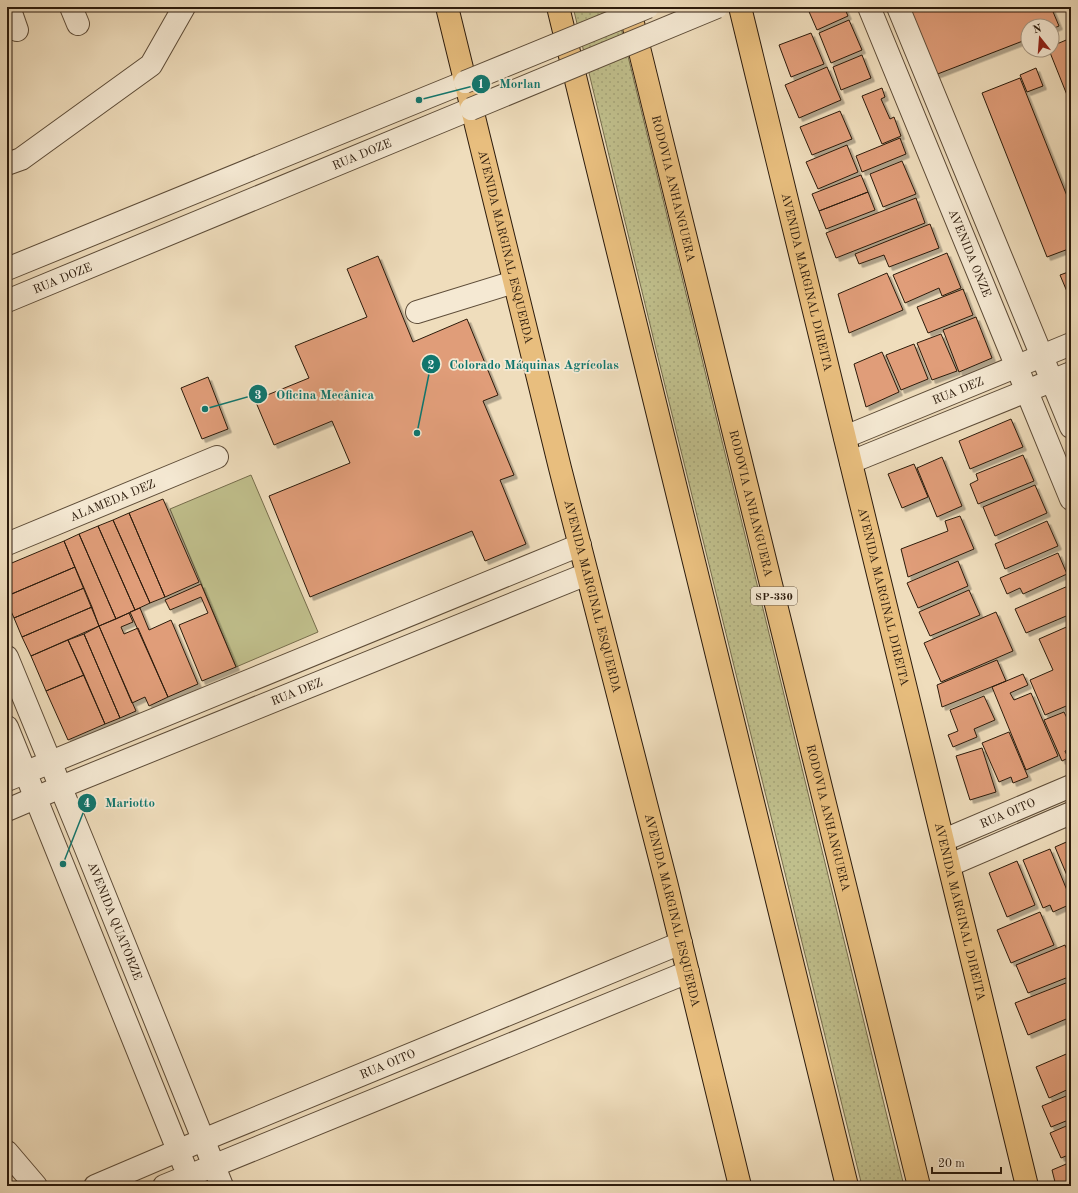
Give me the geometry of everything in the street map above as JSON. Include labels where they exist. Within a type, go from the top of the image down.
[{"type":"main road","name":"AVENIDA MARGINAL ESQUERDA","points":[[446,7],[688,972],[740,1186]]},
{"type":"main road","points":[[558,7],[848,1186]]},
{"type":"main road","name":"RODOVIA ANHANGUERA","points":[[629,7],[919,1186]]},
{"type":"main road","name":"AVENIDA MARGINAL DIREITA","points":[[740,7],[1027,1186]]},
{"type":"street","points":[[9,7],[17,30]]},
{"type":"street","points":[[7,164],[21,159],[151,66],[184,7]]},
{"type":"street","points":[[7,269],[648,7]]},
{"type":"street","name":"RUA DOZE","points":[[7,301],[717,7]]},
{"type":"street","name":"AVENIDA ONZE","points":[[869,7],[1071,499]]},
{"type":"street","points":[[898,7],[1042,356],[1062,376],[1071,427]]},
{"type":"street","points":[[417,312],[514,282]]},
{"type":"street","name":"RUA DEZ","points":[[845,437],[1071,344]]},
{"type":"street","points":[[851,462],[1062,376]]},
{"type":"street","name":"ALAMEDA DEZ","points":[[7,544],[217,457]]},
{"type":"street","points":[[16,776],[580,546]]},
{"type":"street","name":"RUA DEZ","points":[[7,810],[587,574]]},
{"type":"street","name":"AVENIDA QUATORZE","points":[[7,657],[222,1186]]},
{"type":"street","points":[[7,727],[16,776],[36,798],[191,1181]]},
{"type":"street","name":"RUA OITO","points":[[944,840],[1071,786]]},
{"type":"street","name":"RUA OITO","points":[[950,865],[1071,813]]},
{"type":"street","name":"RUA OITO","points":[[95,1186],[178,1152],[203,1140],[681,944]]},
{"type":"street","points":[[164,1186],[191,1181],[213,1165],[688,972]]},
{"type":"street","points":[[7,1152],[36,1186]]},
{"type":"shaded area","points":[[573,7],[616,7],[904,1186],[862,1186]]},
{"type":"shaded area","points":[[251,475],[318,632],[236,667],[170,509]]},
{"type":"building","points":[[807,7],[844,7],[848,16],[817,30]]},
{"type":"building","points":[[908,7],[1051,7],[1056,18],[1020,18],[1020,42],[935,75]]},
{"type":"building","points":[[849,20],[862,50],[831,63],[819,33]]},
{"type":"building","points":[[811,33],[824,64],[791,77],[779,45]]},
{"type":"building","points":[[1071,38],[1071,105],[1052,58],[1060,58],[1060,43]]},
{"type":"building","points":[[862,55],[871,78],[841,90],[833,67]]},
{"type":"building","points":[[827,67],[841,100],[799,118],[785,85]]},
{"type":"building","points":[[1036,68],[1043,86],[1027,92],[1020,75]]},
{"type":"building","points":[[1020,78],[1071,206],[1071,248],[1047,257],[982,93]]},
{"type":"building","points":[[882,88],[885,97],[881,99],[890,119],[894,117],[901,136],[882,144],[862,96]]},
{"type":"building","points":[[840,111],[852,139],[812,155],[800,127]]},
{"type":"building","points":[[900,138],[906,154],[862,172],[856,156]]},
{"type":"building","points":[[847,145],[858,172],[818,189],[806,162]]},
{"type":"building","points":[[902,161],[916,194],[883,207],[870,174]]},
{"type":"building","points":[[861,175],[868,192],[819,211],[812,194]]},
{"type":"building","points":[[868,192],[875,210],[826,229],[819,211]]},
{"type":"building","points":[[916,198],[925,223],[836,258],[826,233]]},
{"type":"building","points":[[930,224],[939,248],[889,267],[884,255],[859,264],[855,254]]},
{"type":"building","points":[[947,253],[961,288],[942,296],[939,288],[905,303],[893,275]]},
{"type":"building","points":[[378,256],[413,342],[467,319],[498,395],[483,401],[514,475],[500,480],[526,544],[485,561],[472,531],[310,597],[269,496],[350,463],[332,421],[274,445],[255,400],[309,378],[295,346],[367,317],[347,269]]},
{"type":"building","points":[[1071,271],[1071,301],[1060,275]]},
{"type":"building","points":[[887,273],[903,310],[849,333],[838,294]]},
{"type":"building","points":[[963,289],[973,315],[928,333],[917,307]]},
{"type":"building","points":[[976,317],[992,358],[959,372],[943,330]]},
{"type":"building","points":[[941,334],[957,371],[932,380],[917,343]]},
{"type":"building","points":[[914,344],[928,379],[901,390],[886,355]]},
{"type":"building","points":[[882,352],[899,392],[866,407],[854,364]]},
{"type":"building","points":[[208,377],[228,429],[202,439],[181,388]]},
{"type":"building","points":[[1011,419],[1023,447],[970,469],[959,441]]},
{"type":"building","points":[[1023,455],[1034,481],[978,504],[970,484],[978,480],[976,474]]},
{"type":"building","points":[[942,457],[962,506],[937,517],[917,468]]},
{"type":"building","points":[[914,464],[928,497],[902,508],[888,474]]},
{"type":"building","points":[[1035,485],[1047,513],[995,536],[983,507]]},
{"type":"building","points":[[163,499],[199,582],[165,597],[129,513]]},
{"type":"building","points":[[129,513],[165,597],[150,603],[113,520]]},
{"type":"building","points":[[960,516],[974,549],[908,577],[901,549],[948,531],[945,521]]},
{"type":"building","points":[[113,520],[150,603],[135,610],[98,526]]},
{"type":"building","points":[[1047,521],[1058,546],[1005,569],[995,544]]},
{"type":"building","points":[[98,526],[135,610],[116,619],[79,534]]},
{"type":"building","points":[[79,534],[116,619],[99,626],[64,541]]},
{"type":"building","points":[[64,541],[75,567],[7,596],[7,565]]},
{"type":"building","points":[[1058,553],[1067,574],[1023,594],[1020,588],[1007,594],[1000,578]]},
{"type":"building","points":[[958,561],[968,586],[918,608],[907,583]]},
{"type":"building","points":[[75,567],[84,588],[14,618],[7,602],[7,596]]},
{"type":"building","points":[[201,584],[236,667],[202,681],[179,625],[208,613],[201,597],[170,610],[165,600]]},
{"type":"building","points":[[1068,586],[1071,594],[1071,614],[1026,633],[1015,609]]},
{"type":"building","points":[[84,588],[92,607],[22,637],[14,618]]},
{"type":"building","points":[[969,590],[980,615],[930,636],[919,612]]},
{"type":"building","points":[[92,607],[99,626],[31,656],[22,637]]},
{"type":"building","points":[[140,608],[149,630],[171,620],[198,684],[168,697],[130,612]]},
{"type":"building","points":[[996,612],[1013,651],[941,682],[924,643]]},
{"type":"building","points":[[129,613],[133,622],[121,627],[124,634],[138,628],[168,697],[149,706],[145,697],[132,703],[99,626]]},
{"type":"building","points":[[1071,625],[1071,704],[1045,715],[1030,680],[1053,670],[1039,639]]},
{"type":"building","points":[[99,626],[136,711],[120,718],[84,634]]},
{"type":"building","points":[[84,634],[120,718],[105,724],[68,640]]},
{"type":"building","points":[[68,640],[84,675],[46,691],[31,656]]},
{"type":"building","points":[[997,660],[1006,681],[942,707],[937,685]]},
{"type":"building","points":[[1023,674],[1028,685],[1010,693],[1014,700],[1031,693],[1058,756],[1026,770],[992,687]]},
{"type":"building","points":[[84,675],[105,724],[68,740],[46,691]]},
{"type":"building","points":[[984,696],[995,720],[974,729],[977,737],[953,747],[948,735],[958,731],[950,710]]},
{"type":"building","points":[[1064,712],[1067,718],[1071,716],[1071,748],[1065,751],[1068,758],[1062,761],[1044,720]]},
{"type":"building","points":[[1009,732],[1028,777],[1013,783],[1011,777],[999,782],[982,743]]},
{"type":"building","points":[[982,748],[996,792],[970,800],[956,756]]},
{"type":"building","points":[[1071,840],[1071,885],[1055,847]]},
{"type":"building","points":[[1050,849],[1071,900],[1071,904],[1053,912],[1050,905],[1043,908],[1023,860]]},
{"type":"building","points":[[1017,861],[1035,905],[1007,917],[989,873]]},
{"type":"building","points":[[1040,912],[1054,945],[1011,963],[997,930]]},
{"type":"building","points":[[1065,945],[1071,960],[1071,976],[1028,993],[1016,965]]},
{"type":"building","points":[[1071,981],[1071,1017],[1028,1035],[1015,1003]]},
{"type":"building","points":[[1071,1052],[1071,1088],[1049,1098],[1036,1067]]},
{"type":"building","points":[[1071,1094],[1071,1119],[1051,1127],[1042,1106]]},
{"type":"building","points":[[1071,1124],[1071,1154],[1061,1158],[1050,1133]]},
{"type":"building","points":[[1071,1162],[1071,1186],[1056,1186],[1052,1170]]},
{"type":"place","name":"Morlan","points":[[419,100]]},
{"type":"place","name":"Oficina Mecânica","points":[[205,409]]},
{"type":"place","name":"Colorado Máquinas Agrícolas","points":[[417,433]]},
{"type":"place","name":"Mariotto","points":[[63,864]]}]
